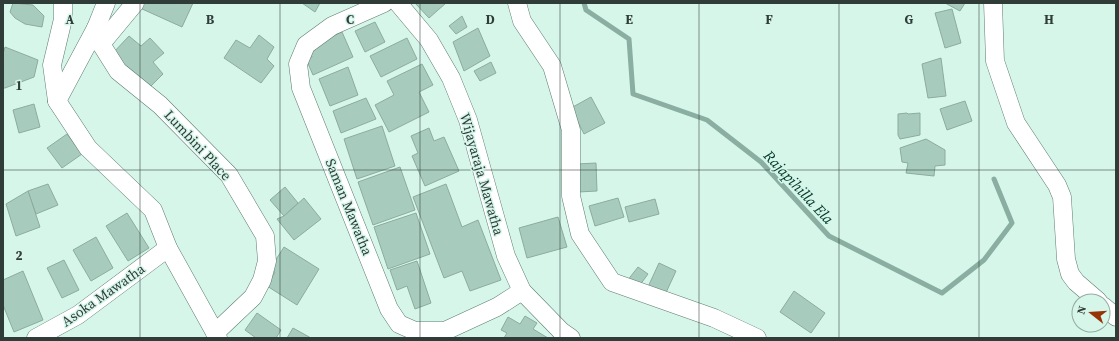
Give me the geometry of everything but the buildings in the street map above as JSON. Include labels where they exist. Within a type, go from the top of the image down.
[{"type":"street","points":[[63,3],[63,19],[52,65],[57,102],[88,148],[153,210],[168,248],[217,336]]},
{"type":"street","points":[[98,36],[106,3]]},
{"type":"street","points":[[57,102],[98,36],[135,3]]},
{"type":"street","name":"Saman Mawatha","points":[[384,3],[332,26],[306,45],[298,64],[301,88],[389,309],[399,324],[415,330],[445,332],[497,307],[522,291]]},
{"type":"street","name":"Wijayaraja Mawatha","points":[[398,3],[429,40],[451,78],[468,120],[506,256],[522,291],[561,331],[571,338]]},
{"type":"street","points":[[517,3],[522,21],[552,66],[571,130],[571,196],[580,234],[612,282],[714,318],[757,338]]},
{"type":"street","points":[[993,3],[995,61],[1016,123],[1057,185],[1062,197],[1066,259],[1070,274],[1076,282],[1089,293]]},
{"type":"street","name":"Lumbini Place","points":[[98,36],[118,70],[160,105],[229,175],[265,236],[267,262],[262,280],[253,297],[217,336]]},
{"type":"street","name":"Asoka Mawatha","points":[[36,338],[78,315],[168,248]]},
{"type":"waterway","name":"Rajapihilla Ela","points":[[584,3],[586,10],[629,39],[633,94],[707,120],[761,162],[829,236],[942,293],[984,260],[1012,223],[994,179]]}]
